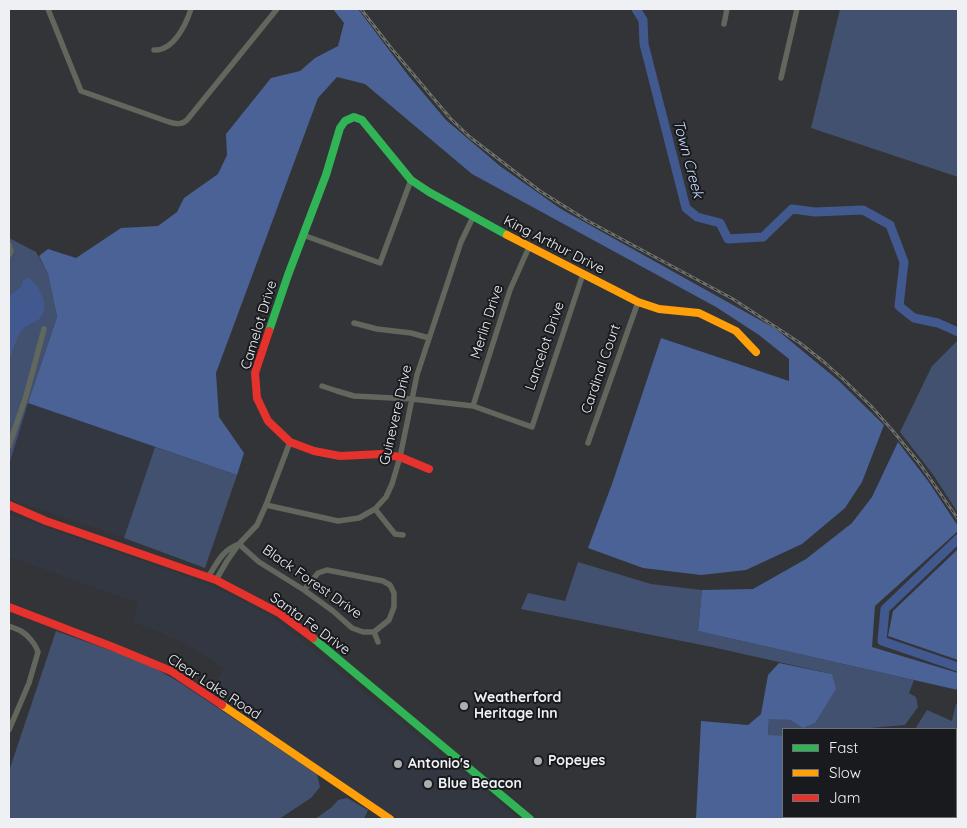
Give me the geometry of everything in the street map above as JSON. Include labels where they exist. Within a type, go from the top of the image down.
[{"type":"street","points":[[48,9],[81,91],[178,124],[187,120],[277,9]]},
{"type":"street","points":[[154,50],[165,48],[176,39],[187,22],[191,9]]},
{"type":"street","points":[[724,24],[727,9]]},
{"type":"street","points":[[782,78],[797,9]]},
{"type":"street","name":"Camelot Drive","points":[[362,120],[354,117],[345,121],[340,128],[326,175],[288,275],[255,372],[258,398],[268,421],[290,442],[314,451],[340,456],[381,454],[400,457],[429,469]]},
{"type":"street","name":"King Arthur Drive","points":[[362,120],[411,180],[428,192],[529,247],[638,302],[659,309],[700,313],[717,321],[736,331],[756,352]]},
{"type":"street","points":[[303,235],[380,263],[411,180]]},
{"type":"street","name":"Guinevere Drive","points":[[266,505],[338,521],[359,518],[375,509],[386,497],[400,457],[417,376],[462,242],[473,217]]},
{"type":"street","points":[[9,246],[11,251],[9,255]]},
{"type":"street","name":"Merlin Drive","points":[[473,406],[510,290],[529,247]]},
{"type":"street","name":"Lancelot Drive","points":[[473,406],[532,427],[583,274]]},
{"type":"street","name":"Cardinal Court","points":[[588,443],[638,302]]},
{"type":"street","points":[[354,323],[376,329],[411,333],[429,338]]},
{"type":"street","points":[[9,446],[26,396],[44,329]]},
{"type":"street","points":[[322,386],[354,396],[412,399],[473,406]]},
{"type":"street","points":[[212,578],[257,526],[290,442]]},
{"type":"street","name":"Santa Fe Drive","points":[[9,505],[46,521],[212,578],[279,613],[310,636],[530,819]]},
{"type":"street","points":[[375,509],[395,534],[403,536]]},
{"type":"street","name":"Black Forest Drive","points":[[240,544],[259,562],[304,590],[333,611],[352,628],[363,632],[374,632]]},
{"type":"street","points":[[304,590],[318,573],[327,570],[383,581],[390,585],[394,593],[394,607],[389,620],[374,632],[378,642]]},
{"type":"street","name":"Clear Lake Road","points":[[9,607],[171,671],[390,819]]},
{"type":"street","points":[[9,626],[24,632],[36,646],[38,652],[29,683],[9,730]]},
{"type":"shaded area","points":[[333,9],[358,9],[408,75],[446,120],[500,166],[561,209],[776,329],[839,381],[884,425],[862,482],[845,508],[802,544],[746,570],[701,575],[643,568],[588,548],[612,484],[661,338],[789,381],[789,359],[759,335],[716,307],[472,174],[365,84],[337,77],[318,98],[216,373],[219,417],[244,453],[237,475],[28,403],[57,317],[48,274],[39,256],[48,249],[76,258],[121,228],[158,226],[177,212],[184,198],[218,174],[227,155],[226,134],[271,78],[300,71],[315,58],[338,46],[344,23]]},
{"type":"shaded area","points":[[840,9],[958,9],[958,177],[811,128]]},
{"type":"shaded area","points":[[9,238],[36,252],[48,274],[57,317],[9,465]]},
{"type":"shaded area","points":[[29,278],[40,290],[44,301],[43,312],[39,319],[20,332],[9,359],[9,296],[21,287],[23,280]]},
{"type":"shaded area","points":[[957,341],[958,513],[934,476],[900,432],[932,366]]},
{"type":"shaded area","points":[[28,403],[155,447],[124,538],[9,499],[9,465]]},
{"type":"shaded area","points":[[898,442],[928,481],[958,526],[958,531],[875,606],[872,647],[958,673],[958,690],[698,631],[702,590],[753,589],[806,559],[852,523],[872,497]]},
{"type":"shaded area","points":[[155,447],[237,475],[205,568],[124,538]]},
{"type":"shaded area","points":[[9,514],[217,588],[261,611],[280,623],[519,819],[393,819],[210,693],[224,668],[186,644],[132,622],[138,603],[9,557]]},
{"type":"shaded area","points":[[958,549],[958,660],[888,636],[893,611]]},
{"type":"shaded area","points":[[578,562],[651,584],[702,590],[698,631],[914,680],[909,693],[916,697],[918,707],[905,725],[870,728],[782,728],[782,736],[768,736],[769,718],[791,720],[832,674],[712,647],[521,609],[528,593],[565,601]]},
{"type":"shaded area","points":[[56,631],[146,663],[179,682],[317,774],[320,787],[311,798],[279,819],[9,819],[9,771]]},
{"type":"shaded area","points":[[779,663],[832,674],[836,689],[815,723],[803,728],[791,720],[769,719],[768,735],[782,736],[782,818],[808,818],[696,819],[701,721],[748,725],[761,714],[768,675]]},
{"type":"shaded area","points":[[956,704],[958,704],[958,796],[957,728],[916,728],[927,710],[952,721]]},
{"type":"shaded area","points":[[347,798],[368,810],[364,819],[315,819],[332,807],[338,800]]},
{"type":"waterway","name":"Town Creek","points":[[636,9],[643,20],[644,44],[686,208],[697,217],[720,223],[728,239],[763,237],[792,209],[815,212],[863,210],[890,225],[904,262],[899,306],[914,318],[938,323],[958,332]]},
{"type":"waterway","name":"Town Creek","points":[[958,539],[885,609],[882,641],[958,667]]},
{"type":"railway","points":[[361,9],[451,119],[470,137],[540,191],[588,221],[733,299],[800,343],[824,362],[871,406],[893,431],[920,464],[958,519]]},
{"type":"traffic: fast","points":[[269,331],[326,175],[340,128],[345,121],[354,117],[362,120],[411,180],[507,235]]},
{"type":"traffic: fast","points":[[313,638],[530,819]]},
{"type":"traffic: slow","points":[[507,235],[638,302],[659,309],[699,313],[736,331],[756,352]]},
{"type":"traffic: slow","points":[[222,705],[390,819]]},
{"type":"traffic: jam","points":[[269,331],[255,373],[257,398],[268,421],[290,442],[314,451],[340,456],[381,454],[400,457],[429,469]]},
{"type":"traffic: jam","points":[[9,505],[46,521],[216,580],[279,613],[313,638]]},
{"type":"traffic: jam","points":[[9,607],[171,671],[222,705]]},
{"type":"place","name":"Weatherford Heritage Inn","points":[[464,706]]},
{"type":"place","name":"Popeyes","points":[[538,761]]},
{"type":"place","name":"Antonio's","points":[[398,764]]},
{"type":"place","name":"Blue Beacon","points":[[428,784]]}]
